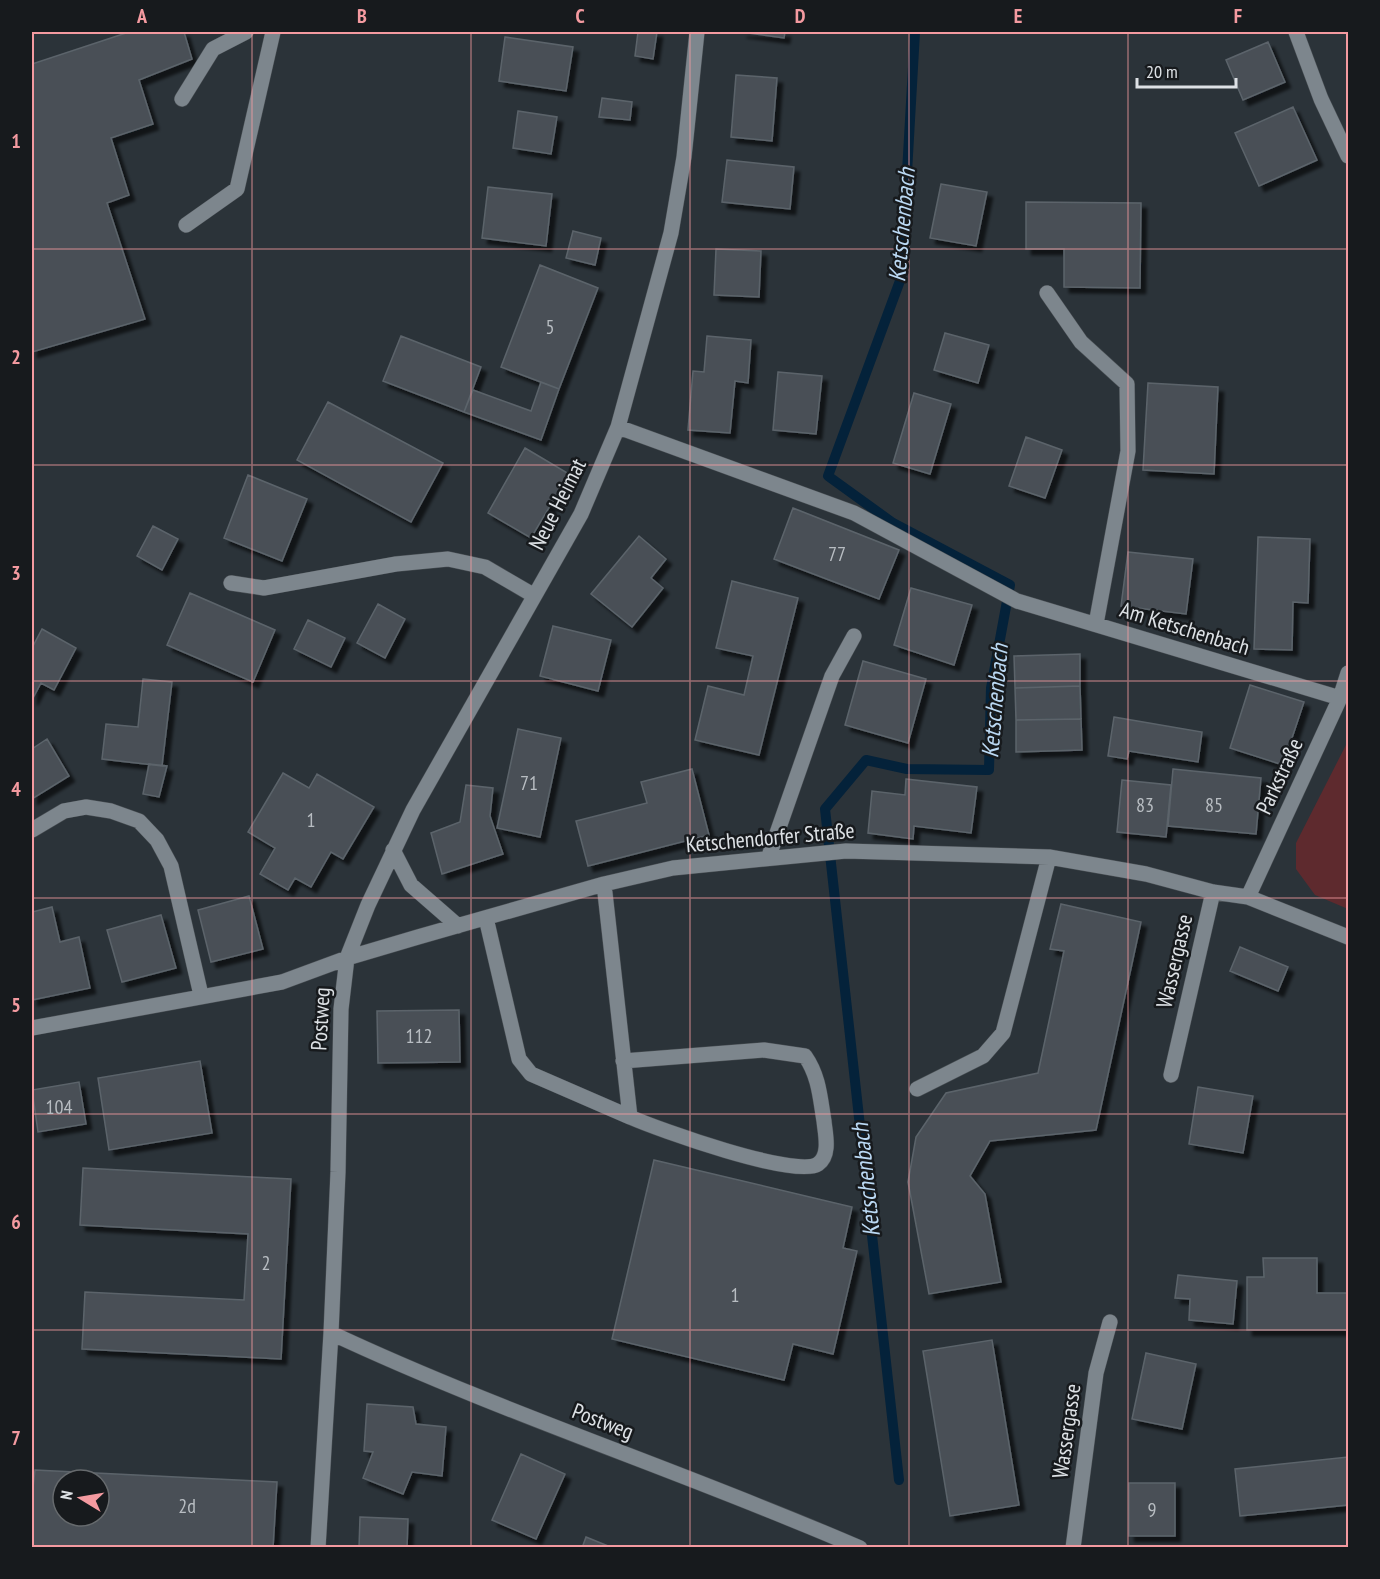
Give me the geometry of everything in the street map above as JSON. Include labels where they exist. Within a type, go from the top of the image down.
[{"type":"street","points":[[182,99],[213,49],[246,32]]},
{"type":"street","points":[[186,225],[237,189],[273,32]]},
{"type":"street","name":"Neue Heimat","points":[[346,958],[393,850],[533,595],[581,514],[618,427],[671,233],[684,157],[697,32]]},
{"type":"street","points":[[1296,32],[1322,99],[1348,156]]},
{"type":"street","points":[[1047,293],[1081,342],[1127,384],[1128,451],[1096,624]]},
{"type":"street","name":"Am Ketschenbach","points":[[618,427],[854,513],[1017,601],[1340,698]]},
{"type":"street","points":[[231,583],[264,588],[396,564],[448,559],[485,567],[533,595]]},
{"type":"street","points":[[769,856],[832,676],[854,636]]},
{"type":"street","name":"Parkstraße","points":[[1248,897],[1340,698],[1348,673]]},
{"type":"street","points":[[32,830],[64,811],[86,807],[111,811],[139,821],[157,840],[171,866],[201,995]]},
{"type":"street","points":[[393,850],[411,885],[458,926]]},
{"type":"street","name":"Ketschendorfer Straße","points":[[32,1028],[201,995],[282,982],[346,958],[604,884],[674,868],[769,856],[846,851],[1049,857],[1146,874],[1213,892],[1248,897],[1348,937]]},
{"type":"street","points":[[917,1089],[983,1056],[1004,1033],[1049,857]]},
{"type":"street","points":[[604,884],[630,1117]]},
{"type":"street","name":"Wassergasse","points":[[1171,1075],[1213,892]]},
{"type":"street","points":[[486,918],[519,1059],[531,1074],[665,1133],[779,1164],[807,1167],[817,1164],[824,1158],[826,1141],[817,1073],[805,1056],[764,1050],[623,1061]]},
{"type":"street","name":"Postweg","points":[[318,1548],[332,1334],[338,1172],[340,1009],[346,958]]},
{"type":"street","name":"Wassergasse","points":[[1073,1548],[1096,1373],[1110,1322]]},
{"type":"street","name":"Postweg","points":[[332,1334],[456,1389],[757,1503],[860,1548]]},
{"type":"shaded area","points":[[1348,741],[1348,909],[1315,895],[1296,869],[1296,843]]},
{"type":"building","points":[[129,32],[184,32],[192,59],[139,80],[153,124],[111,138],[129,195],[107,203],[145,319],[32,352],[32,64]]},
{"type":"building","points":[[638,32],[657,32],[653,59],[635,56]]},
{"type":"building","points":[[741,32],[785,32],[784,38]]},
{"type":"building","points":[[505,37],[573,47],[566,91],[499,81]]},
{"type":"building","points":[[1268,42],[1285,82],[1243,100],[1226,60]]},
{"type":"building","points":[[736,75],[777,78],[772,141],[731,137]]},
{"type":"building","points":[[602,98],[632,102],[630,120],[599,117]]},
{"type":"building","points":[[1293,107],[1317,160],[1259,186],[1235,133]]},
{"type":"building","points":[[518,111],[557,117],[551,154],[513,148]]},
{"type":"building","points":[[727,160],[794,167],[790,209],[722,202]]},
{"type":"building","points":[[941,184],[987,192],[976,246],[930,238]]},
{"type":"building","points":[[488,187],[552,194],[546,246],[482,238]]},
{"type":"building","points":[[1026,202],[1141,203],[1140,288],[1064,287],[1064,249],[1026,249]]},
{"type":"building","points":[[573,231],[601,238],[595,265],[566,258]]},
{"type":"building","points":[[716,249],[761,251],[759,297],[714,295]]},
{"type":"building","points":[[540,265],[598,288],[559,389],[501,367]]},
{"type":"building","points":[[945,333],[989,345],[978,383],[934,370]]},
{"type":"building","points":[[401,336],[481,367],[464,412],[383,381]]},
{"type":"building","points":[[707,336],[751,340],[748,383],[735,381],[730,433],[688,430],[693,371],[704,372]]},
{"type":"building","points":[[778,372],[822,376],[816,434],[773,430]]},
{"type":"building","points":[[541,382],[559,389],[541,440],[464,412],[473,390],[531,411]]},
{"type":"building","points":[[1148,383],[1218,387],[1214,474],[1143,470]]},
{"type":"building","points":[[914,393],[951,404],[930,474],[893,463]]},
{"type":"building","points":[[328,402],[443,463],[411,522],[297,460]]},
{"type":"building","points":[[1026,437],[1062,450],[1045,498],[1009,486]]},
{"type":"building","points":[[525,448],[569,474],[531,538],[488,513]]},
{"type":"building","points":[[248,475],[307,499],[282,561],[224,538]]},
{"type":"building","points":[[793,508],[899,550],[879,599],[774,559]]},
{"type":"building","points":[[153,526],[178,539],[162,570],[137,556]]},
{"type":"building","points":[[639,536],[666,559],[651,578],[663,588],[632,627],[591,594]]},
{"type":"building","points":[[1258,537],[1310,539],[1308,603],[1293,602],[1292,650],[1254,649]]},
{"type":"building","points":[[1128,552],[1193,559],[1186,614],[1121,606]]},
{"type":"building","points":[[732,581],[798,598],[759,755],[695,740],[708,686],[744,695],[753,656],[716,648]]},
{"type":"building","points":[[911,588],[972,605],[954,665],[894,645]]},
{"type":"building","points":[[190,593],[275,630],[253,682],[167,645]]},
{"type":"building","points":[[378,604],[405,619],[385,658],[357,643]]},
{"type":"building","points":[[308,620],[345,638],[331,667],[294,649]]},
{"type":"building","points":[[553,626],[611,640],[598,691],[540,676]]},
{"type":"building","points":[[42,629],[76,648],[54,690],[41,683],[32,700],[32,648]]},
{"type":"building","points":[[1080,654],[1080,686],[1015,688],[1014,656]]},
{"type":"building","points":[[863,661],[926,679],[908,743],[845,725]]},
{"type":"building","points":[[143,679],[172,682],[162,766],[102,759],[106,724],[138,727]]},
{"type":"building","points":[[1250,685],[1304,702],[1283,765],[1230,748]]},
{"type":"building","points":[[1080,686],[1081,719],[1016,720],[1015,688]]},
{"type":"building","points":[[1114,717],[1202,732],[1198,762],[1129,751],[1127,759],[1108,756]]},
{"type":"building","points":[[1081,719],[1082,750],[1016,752],[1016,720]]},
{"type":"building","points":[[518,729],[561,738],[540,837],[497,828]]},
{"type":"building","points":[[47,739],[69,776],[32,799],[32,749]]},
{"type":"building","points":[[149,764],[167,766],[159,797],[143,794]]},
{"type":"building","points":[[692,769],[709,835],[588,866],[576,821],[647,803],[641,782]]},
{"type":"building","points":[[1173,769],[1261,778],[1256,834],[1168,826]]},
{"type":"building","points":[[283,773],[309,788],[317,774],[374,807],[343,859],[331,852],[311,887],[295,878],[288,890],[260,874],[275,848],[248,832]]},
{"type":"building","points":[[906,779],[977,787],[971,833],[914,826],[913,839],[868,833],[872,791],[905,795]]},
{"type":"building","points":[[1122,780],[1171,785],[1166,837],[1117,832]]},
{"type":"building","points":[[466,785],[493,788],[490,816],[503,854],[442,874],[431,833],[460,822]]},
{"type":"building","points":[[249,896],[263,949],[211,962],[198,910]]},
{"type":"building","points":[[1061,904],[1141,922],[1096,1130],[990,1141],[970,1176],[985,1194],[1001,1282],[929,1294],[908,1182],[916,1137],[946,1093],[1038,1073],[1064,951],[1050,949]]},
{"type":"building","points":[[52,907],[60,942],[79,937],[90,988],[32,1000],[32,912]]},
{"type":"building","points":[[161,915],[176,968],[122,982],[107,930]]},
{"type":"building","points":[[1240,947],[1288,967],[1278,991],[1230,971]]},
{"type":"building","points":[[459,1010],[460,1062],[378,1063],[377,1011]]},
{"type":"building","points":[[200,1061],[212,1133],[109,1150],[98,1078]]},
{"type":"building","points":[[79,1082],[86,1124],[38,1132],[32,1090]]},
{"type":"building","points":[[1198,1087],[1253,1096],[1243,1153],[1189,1144]]},
{"type":"building","points":[[654,1160],[852,1207],[843,1248],[857,1251],[833,1354],[793,1344],[784,1380],[612,1339]]},
{"type":"building","points":[[83,1168],[291,1179],[281,1359],[82,1349],[85,1292],[244,1300],[248,1234],[80,1225]]},
{"type":"building","points":[[1263,1258],[1317,1258],[1317,1293],[1348,1293],[1348,1330],[1247,1330],[1247,1277],[1264,1277]]},
{"type":"building","points":[[1178,1275],[1237,1281],[1233,1324],[1189,1320],[1190,1299],[1175,1298]]},
{"type":"building","points":[[992,1340],[1019,1505],[950,1516],[923,1351]]},
{"type":"building","points":[[1146,1353],[1196,1364],[1182,1429],[1132,1419]]},
{"type":"building","points":[[367,1404],[413,1407],[416,1424],[446,1427],[442,1476],[412,1472],[403,1494],[363,1478],[373,1452],[364,1451]]},
{"type":"building","points":[[521,1454],[565,1474],[536,1539],[492,1520]]},
{"type":"building","points":[[1348,1457],[1348,1505],[1240,1516],[1235,1469]]},
{"type":"building","points":[[35,1470],[51,1471],[51,1528],[111,1528],[111,1474],[277,1482],[273,1548],[32,1548],[32,1496]]},
{"type":"building","points":[[1129,1483],[1175,1483],[1175,1536],[1129,1536]]},
{"type":"building","points":[[360,1517],[408,1519],[407,1548],[359,1548]]},
{"type":"building","points":[[586,1537],[613,1548],[582,1548]]},
{"type":"waterway","name":"Ketschenbach","points":[[899,1480],[825,809],[866,760],[907,769],[989,770],[991,688],[1010,585],[893,523],[828,476],[901,278],[915,32]]}]
